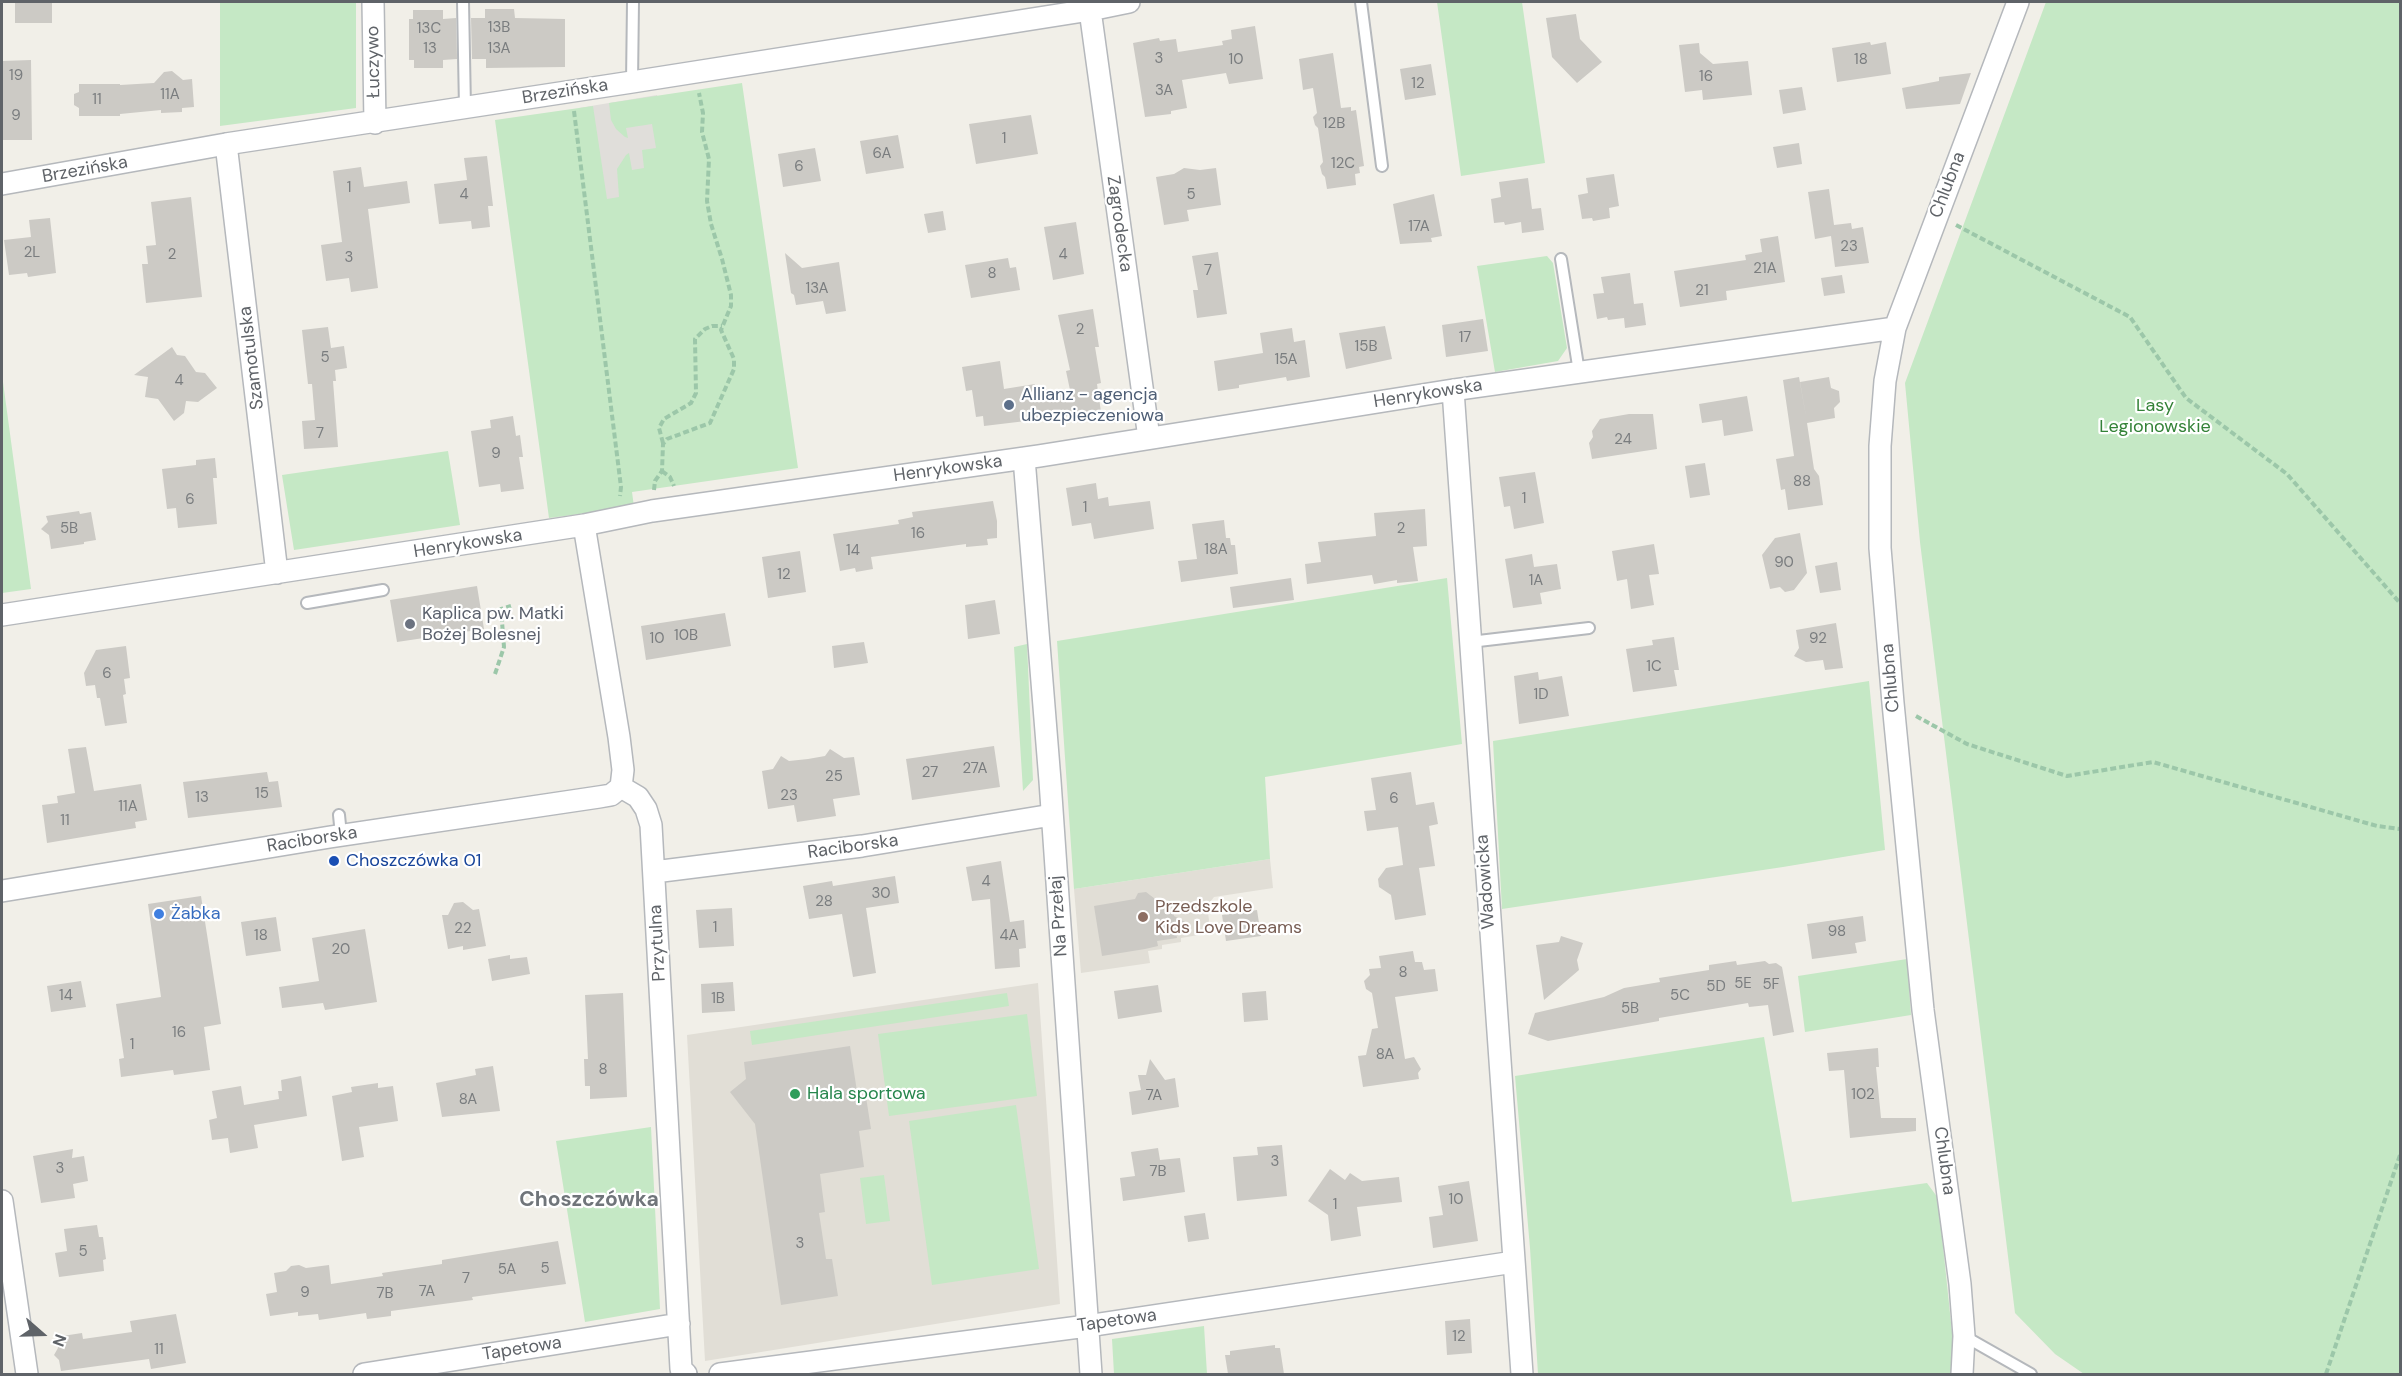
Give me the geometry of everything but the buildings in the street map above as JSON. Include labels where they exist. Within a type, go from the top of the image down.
[{"type":"street","name":"Łuczywo","points":[[373,2],[375,123]]},
{"type":"street","name":"Brzezińska","points":[[2,184],[226,144],[375,123],[1090,10],[1124,2]]},
{"type":"street","name":"Chlubna","points":[[1962,1374],[1964,1336],[1960,1284],[1923,1010],[1893,703],[1880,548],[1880,446],[1885,381],[1895,328],[1936,214],[2018,2]]},
{"type":"street","name":"Zagrodecka","points":[[1090,10],[1149,438]]},
{"type":"street","name":"Szamotulska","points":[[226,144],[277,573]]},
{"type":"street","name":"Henrykowska","points":[[2,615],[584,525],[652,511],[1024,458],[1453,390],[1895,328]]},
{"type":"street","name":"Wadowicka","points":[[1453,390],[1521,1374]]},
{"type":"street","name":"Na Przełaj","points":[[1024,458],[1052,815],[1091,1374]]},
{"type":"street","points":[[584,525],[619,737],[623,770],[621,787]]},
{"type":"street","name":"Raciborska","points":[[2,891],[340,825],[599,797],[611,795],[621,787]]},
{"type":"street","name":"Przytulna","points":[[621,787],[638,797],[646,809],[651,825],[681,1369],[686,1374]]},
{"type":"street","name":"Raciborska","points":[[654,872],[862,846],[1052,815]]},
{"type":"street","points":[[2,1202],[27,1374]]},
{"type":"street","name":"Tapetowa","points":[[720,1374],[1087,1326],[1514,1262]]},
{"type":"street","name":"Tapetowa","points":[[364,1374],[680,1324]]},
{"type":"lane","points":[[463,2],[465,108]]},
{"type":"lane","points":[[632,82],[633,2]]},
{"type":"lane","points":[[1361,2],[1382,166]]},
{"type":"lane","points":[[1561,259],[1579,372]]},
{"type":"lane","points":[[307,603],[383,590]]},
{"type":"lane","points":[[1470,642],[1589,628]]},
{"type":"lane","points":[[1964,1336],[2031,1374]]},
{"type":"path","points":[[663,444],[667,439],[710,423],[734,369],[734,359],[725,341],[722,326],[731,306],[731,295],[711,224],[707,201],[709,159],[702,132],[703,113],[694,72]]},
{"type":"path","points":[[571,91],[621,487],[618,518]]},
{"type":"path","points":[[1936,214],[2130,317],[2186,398],[2287,474],[2400,603]]},
{"type":"path","points":[[652,511],[655,481],[662,471],[663,444],[659,428],[664,419],[691,403],[696,393],[695,339],[705,329],[722,326]]},
{"type":"path","points":[[495,674],[504,647],[501,609],[511,606]]},
{"type":"path","points":[[1893,703],[1966,744],[2067,776],[2153,762],[2377,826],[2400,829]]},
{"type":"path","points":[[2326,1374],[2400,1155]]},
{"type":"shaded area","points":[[657,95],[671,196],[593,207],[579,108]]},
{"type":"shaded area","name":"Przedszkole Kids Love Dreams","points":[[1270,859],[1273,888],[1214,897],[1207,906],[1210,927],[1204,934],[1181,938],[1181,942],[1162,945],[1162,949],[1148,951],[1150,963],[1081,973],[1074,889]]},
{"type":"shaded area","points":[[1038,983],[1060,1304],[705,1361],[687,1035]]},
{"type":"green space","points":[[220,2],[356,2],[356,108],[220,126]]},
{"type":"green space","points":[[1437,2],[1522,2],[1545,163],[1461,176]]},
{"type":"green space","name":"Lasy Legionowskie","points":[[2046,2],[2400,2],[2400,1374],[2084,1374],[2055,1354],[2015,1313],[1920,542],[1905,383]]},
{"type":"green space","points":[[742,83],[798,468],[632,492],[634,507],[549,518],[495,120],[593,106],[607,199],[619,197],[617,169],[626,155],[629,153],[632,170],[644,168],[642,150],[656,148],[652,124],[626,128],[628,138],[625,137],[616,129],[611,120],[609,103]]},
{"type":"green space","points":[[1547,256],[1553,263],[1567,348],[1558,361],[1495,372],[1477,266]]},
{"type":"green space","points":[[2,382],[31,589],[2,593]]},
{"type":"green space","points":[[448,451],[460,525],[294,550],[282,475]]},
{"type":"green space","points":[[1447,578],[1462,744],[1265,777],[1270,859],[1074,889],[1057,641]]},
{"type":"green space","points":[[1027,644],[1033,780],[1023,791],[1014,647]]},
{"type":"green space","points":[[1869,681],[1885,850],[1502,909],[1493,741]]},
{"type":"green space","points":[[1907,959],[1911,1015],[1805,1032],[1798,976]]},
{"type":"green space","points":[[1007,993],[1009,1006],[752,1045],[750,1031]]},
{"type":"green space","points":[[1027,1014],[1037,1096],[889,1116],[878,1034]]},
{"type":"green space","points":[[1764,1037],[1792,1202],[1927,1183],[1938,1198],[1953,1342],[1953,1374],[1538,1374],[1515,1076]]},
{"type":"green space","points":[[1016,1105],[1039,1269],[932,1285],[909,1121]]},
{"type":"green space","points":[[651,1127],[660,1309],[585,1322],[556,1141]]},
{"type":"green space","points":[[884,1175],[890,1221],[866,1224],[860,1178]]},
{"type":"green space","points":[[1204,1326],[1207,1374],[1114,1374],[1112,1339]]},
{"type":"place","name":"Allianz - agencja ubezpieczeniowa","points":[[1009,405]]},
{"type":"place","name":"Kaplica pw. Matki Bożej Bolesnej","points":[[410,624]]},
{"type":"place","name":"Choszczówka 01","points":[[334,861]]},
{"type":"place","name":"Żabka","points":[[159,914]]},
{"type":"place","name":"Przedszkole Kids Love Dreams","points":[[1143,917]]},
{"type":"place","name":"Hala sportowa","points":[[795,1094]]},
{"type":"district","name":"Choszczówka","points":[[589,1200]]}]
